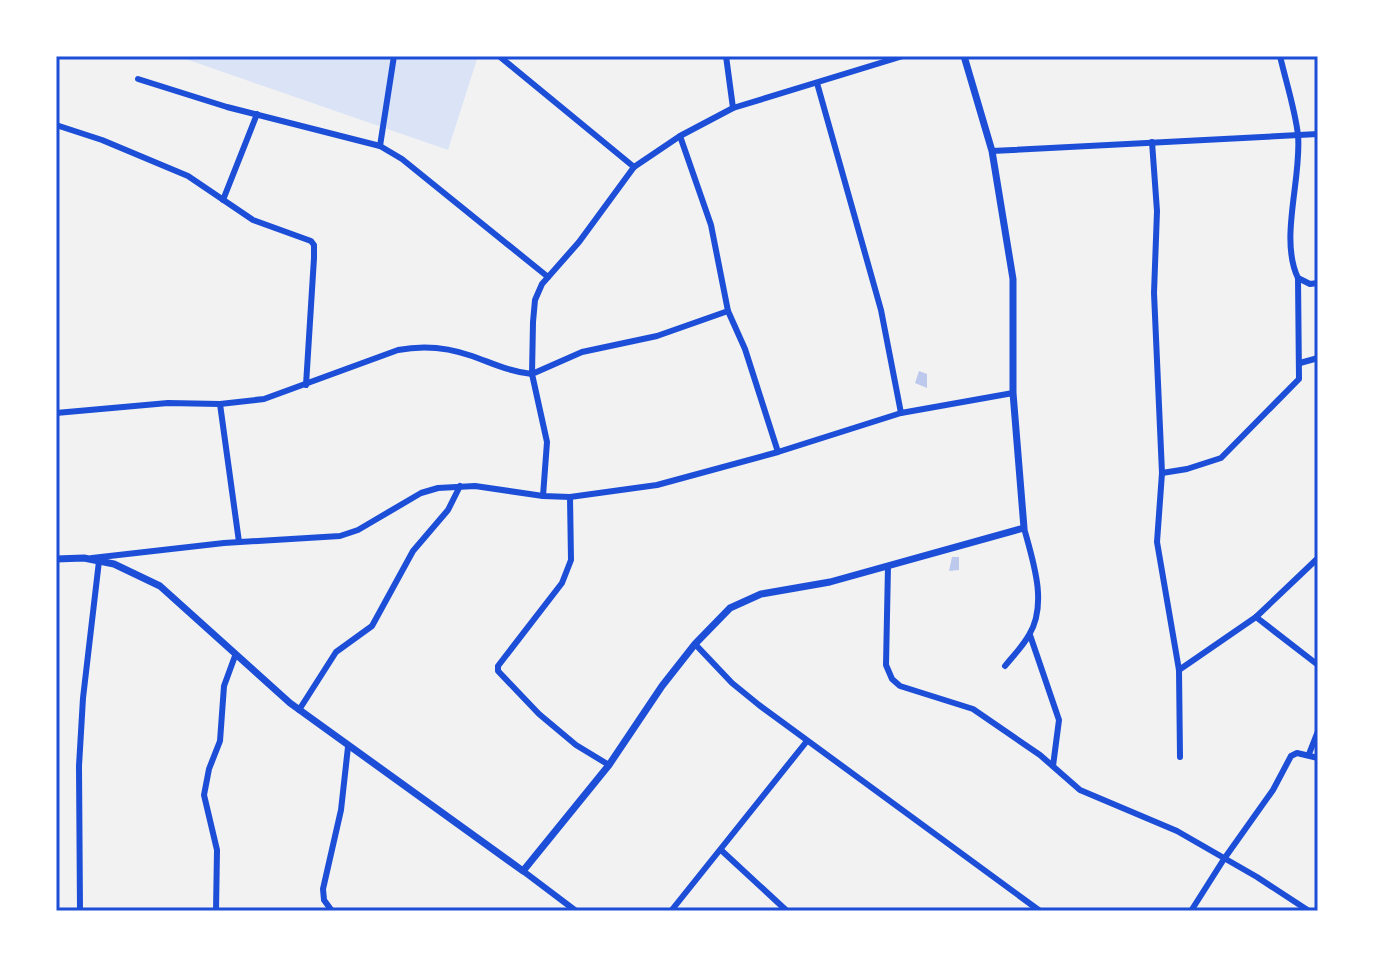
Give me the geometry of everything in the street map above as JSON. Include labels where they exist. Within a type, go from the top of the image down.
[{"type":"street","points":[[380,146],[394,56]]},
{"type":"street","points":[[499,56],[634,167]]},
{"type":"street","points":[[726,56],[733,108]]},
{"type":"street","points":[[543,496],[547,442],[532,374],[535,300],[542,284],[579,242],[634,167],[680,136],[733,108],[903,56]]},
{"type":"street","points":[[964,56],[992,151],[1013,279],[1013,393],[1024,528],[1038,589],[1038,612],[1030,635],[1005,666]]},
{"type":"street","points":[[1162,473],[1221,458],[1299,379],[1298,278],[1291,237],[1298,135],[1280,56]]},
{"type":"street","points":[[138,79],[380,146],[402,159],[548,277]]},
{"type":"street","points":[[817,83],[881,310],[901,413]]},
{"type":"street","points":[[223,200],[257,114]]},
{"type":"street","points":[[56,125],[102,140],[188,176],[253,220],[306,238],[314,245],[306,385]]},
{"type":"street","points":[[992,151],[1318,134]]},
{"type":"street","points":[[680,136],[711,225],[728,311],[745,349],[778,452]]},
{"type":"street","points":[[1152,142],[1157,211],[1154,293],[1162,473],[1157,542],[1179,670],[1180,757]]},
{"type":"street","points":[[1298,278],[1310,284],[1318,283]]},
{"type":"street","points":[[56,413],[168,403],[220,404],[264,399],[413,347],[455,351],[511,371],[532,374],[582,352],[657,336],[728,311]]},
{"type":"street","points":[[1300,363],[1318,358]]},
{"type":"street","points":[[56,559],[340,536],[358,530],[421,493],[438,488],[491,487],[570,497],[657,485],[778,452],[901,413],[1013,393]]},
{"type":"street","points":[[220,404],[239,542]]},
{"type":"street","points":[[299,710],[336,652],[372,626],[413,551],[448,510],[460,486]]},
{"type":"street","points":[[570,497],[569,569],[562,583],[498,666],[498,671],[548,722],[576,745],[609,765]]},
{"type":"street","points":[[523,871],[609,765],[662,686],[695,644],[722,615],[741,601],[761,594],[830,582],[1024,528]]},
{"type":"street","points":[[84,558],[133,571],[160,586],[299,710],[576,911]]},
{"type":"street","points":[[1179,670],[1256,617],[1318,558]]},
{"type":"street","points":[[80,911],[79,766],[99,561]]},
{"type":"street","points":[[888,566],[886,665],[892,679],[911,690],[973,709],[1053,766],[1080,790],[1155,820],[1257,877],[1309,911]]},
{"type":"street","points":[[1256,617],[1318,665]]},
{"type":"street","points":[[1030,635],[1059,720],[1053,766]]},
{"type":"street","points":[[695,644],[732,683],[1038,910]]},
{"type":"street","points":[[216,911],[217,850],[204,795],[209,769],[220,741],[224,686],[235,656]]},
{"type":"street","points":[[1309,754],[1318,731]]},
{"type":"street","points":[[671,911],[807,741]]},
{"type":"street","points":[[332,911],[324,900],[323,889],[341,810],[348,747]]},
{"type":"street","points":[[1191,911],[1260,809],[1291,756],[1297,753],[1318,758]]},
{"type":"street","points":[[721,850],[787,911]]},
{"type":"shaded area","points":[[177,56],[478,56],[448,150]]},
{"type":"building","points":[[919,371],[927,374],[927,388],[915,383]]},
{"type":"building","points":[[952,557],[959,557],[959,570],[949,571]]}]
